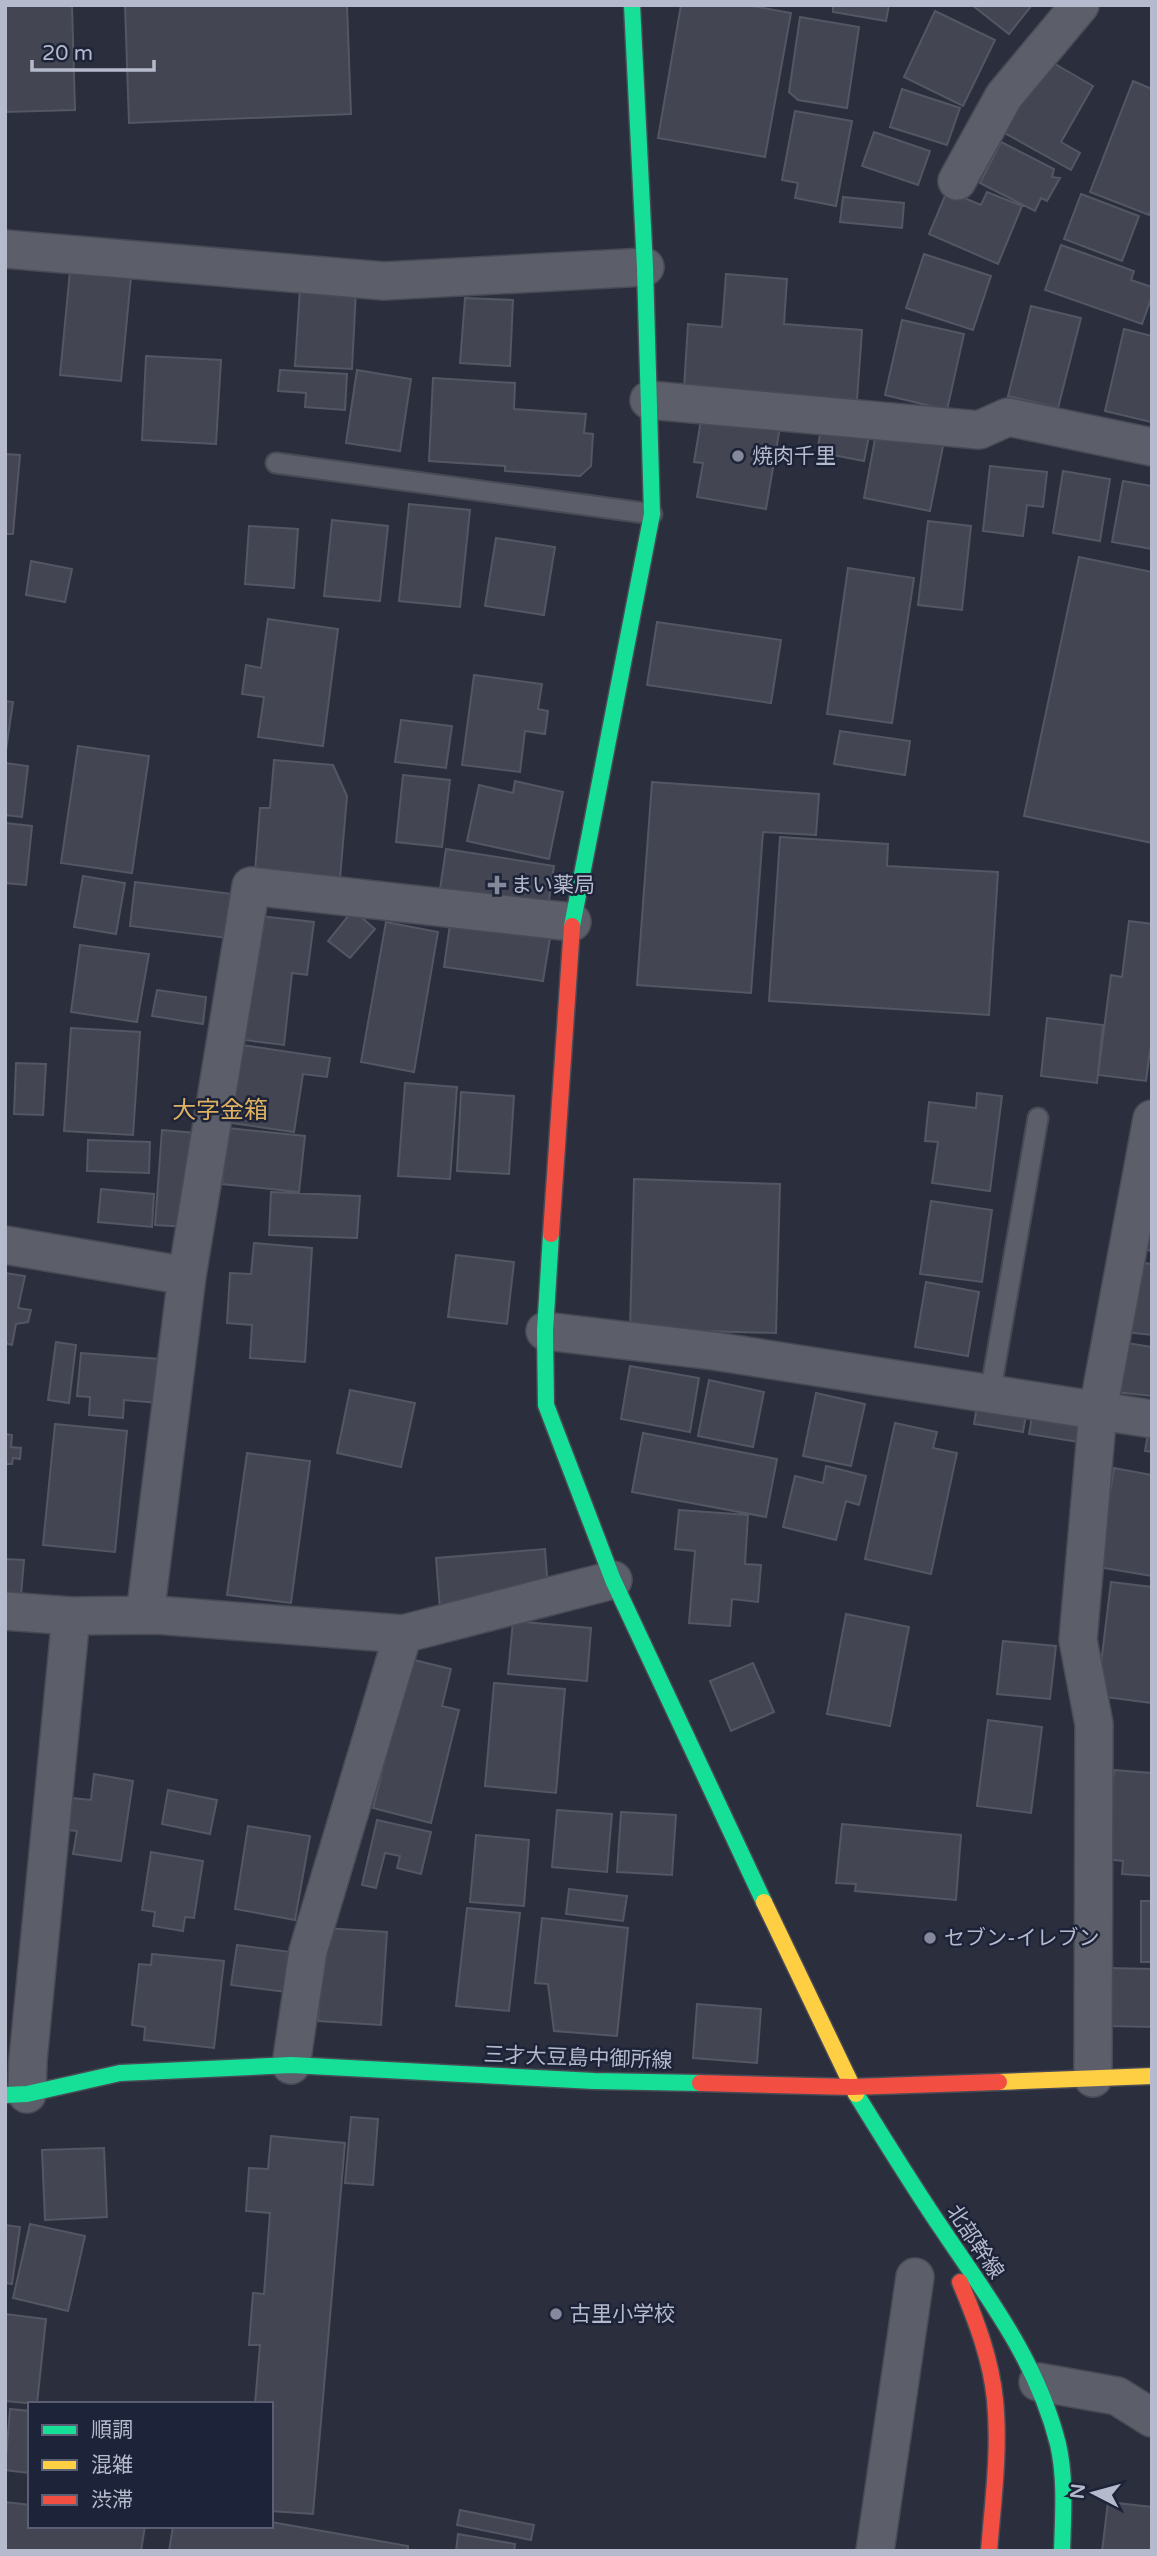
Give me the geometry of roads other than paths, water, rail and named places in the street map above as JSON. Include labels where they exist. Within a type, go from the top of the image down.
[{"type":"street","points":[[632,5],[645,267],[652,514],[572,922],[545,1331],[546,1405],[613,1580],[851,2087],[928,2209]]},
{"type":"street","points":[[957,181],[1004,96],[1080,5]]},
{"type":"street","points":[[5,249],[384,281],[645,267]]},
{"type":"street","points":[[649,400],[979,430],[1008,417],[1152,447]]},
{"type":"street","points":[[145,1615],[187,1276],[251,886],[572,922]]},
{"type":"street","points":[[1093,2078],[1094,1724],[1078,1640],[1098,1410],[1152,1119]]},
{"type":"street","points":[[5,1245],[187,1276]]},
{"type":"street","points":[[545,1331],[714,1350],[1152,1419]]},
{"type":"street","points":[[5,1611],[71,1616],[145,1615],[403,1634],[613,1580]]},
{"type":"street","points":[[16,2095],[29,2047],[71,1616]]},
{"type":"street","points":[[291,2066],[308,1951],[403,1634]]},
{"type":"street","name":"三才大豆島中御所線","points":[[16,2095],[120,2073],[291,2066],[594,2081],[851,2087],[1152,2076]]},
{"type":"street","name":"北部幹線","points":[[928,2209],[1008,2328],[1038,2382],[1058,2446],[1063,2489],[1062,2551]]},
{"type":"street","name":"北部幹線","points":[[928,2209],[970,2304],[990,2372],[996,2414],[997,2450],[989,2551]]},
{"type":"street","points":[[875,2551],[915,2277]]},
{"type":"street","points":[[1038,2382],[1117,2396],[1152,2418]]},
{"type":"lane","points":[[276,463],[652,514]]},
{"type":"lane","points":[[990,1394],[1038,1118]]},
{"type":"place","name":"焼肉千里","points":[[738,456]]},
{"type":"place","name":"まい薬局","points":[[497,885]]},
{"type":"place","name":"セブン-イレブン","points":[[930,1938]]},
{"type":"place","name":"古里小学校","points":[[556,2314]]},
{"type":"district","name":"大字金箱","points":[[220,1110]]}]
